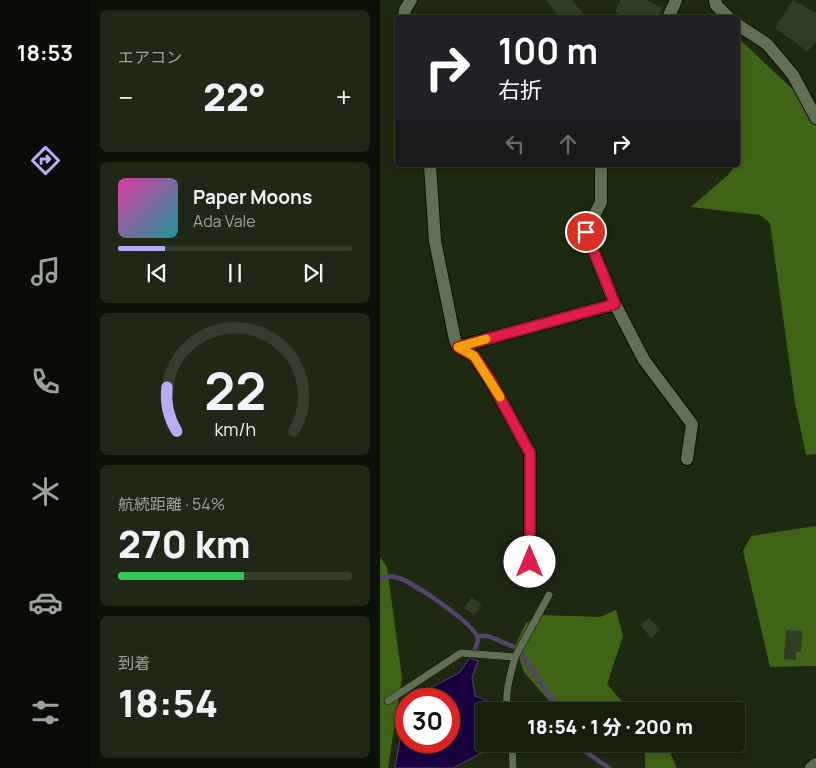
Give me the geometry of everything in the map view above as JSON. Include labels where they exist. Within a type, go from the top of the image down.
[{"type":"street","points":[[404,15],[411,0]]},
{"type":"street","points":[[669,15],[676,0]]},
{"type":"street","points":[[715,0],[716,5],[726,15]]},
{"type":"street","points":[[740,26],[766,44],[792,75],[816,118]]},
{"type":"street","points":[[430,167],[435,242],[455,340],[458,347],[474,356],[489,378],[530,453],[530,562]]},
{"type":"street","points":[[601,167],[601,202],[586,232],[615,304],[644,360],[692,424],[688,459]]},
{"type":"street","points":[[458,347],[615,304]]},
{"type":"street","points":[[811,768],[816,764]]},
{"type":"lane","points":[[506,702],[508,681],[515,657],[549,595]]},
{"type":"lane","points":[[388,701],[461,653],[515,657]]},
{"type":"lane","points":[[513,752],[514,767]]},
{"type":"green space","points":[[740,40],[816,111],[816,454],[806,455],[795,403],[770,223],[760,215],[691,207],[729,174],[734,167],[740,167]]},
{"type":"green space","points":[[816,526],[816,666],[770,667],[743,551],[751,536]]},
{"type":"green space","points":[[380,557],[387,567],[402,678],[400,688],[395,688],[395,723],[388,768],[380,768]]},
{"type":"green space","points":[[616,610],[623,636],[607,684],[622,702],[550,702],[524,672],[515,646],[526,623],[540,615],[600,617]]},
{"type":"green space","points":[[645,752],[670,752],[677,768],[645,768]]},
{"type":"shaded area","points":[[470,658],[478,661],[472,677],[475,696],[490,702],[475,702],[475,752],[483,752],[453,768],[395,768],[398,753],[460,753],[460,688],[430,688],[459,673]]},
{"type":"building","points":[[546,0],[572,0],[584,15],[558,15]]},
{"type":"building","points":[[621,0],[646,0],[662,8],[659,15],[620,15],[615,12]]},
{"type":"building","points":[[793,0],[816,13],[816,41],[808,52],[775,28]]},
{"type":"building","points":[[472,597],[482,605],[474,615],[464,608]]},
{"type":"building","points":[[649,618],[660,630],[651,638],[640,625]]},
{"type":"building","points":[[786,630],[802,631],[801,652],[796,652],[796,660],[784,659]]},
{"type":"waterway","points":[[380,579],[395,577],[403,580],[441,603],[474,631],[478,638],[475,649]]},
{"type":"waterway","points":[[477,636],[488,636],[514,647]]},
{"type":"waterway","points":[[521,653],[554,702]]},
{"type":"waterway","points":[[586,752],[609,768]]},
{"type":"slow traffic","points":[[486,339],[458,347],[474,356],[500,397]]},
{"type":"route","points":[[530,562],[530,453],[489,378],[474,356],[458,347],[615,304],[586,232]]}]
